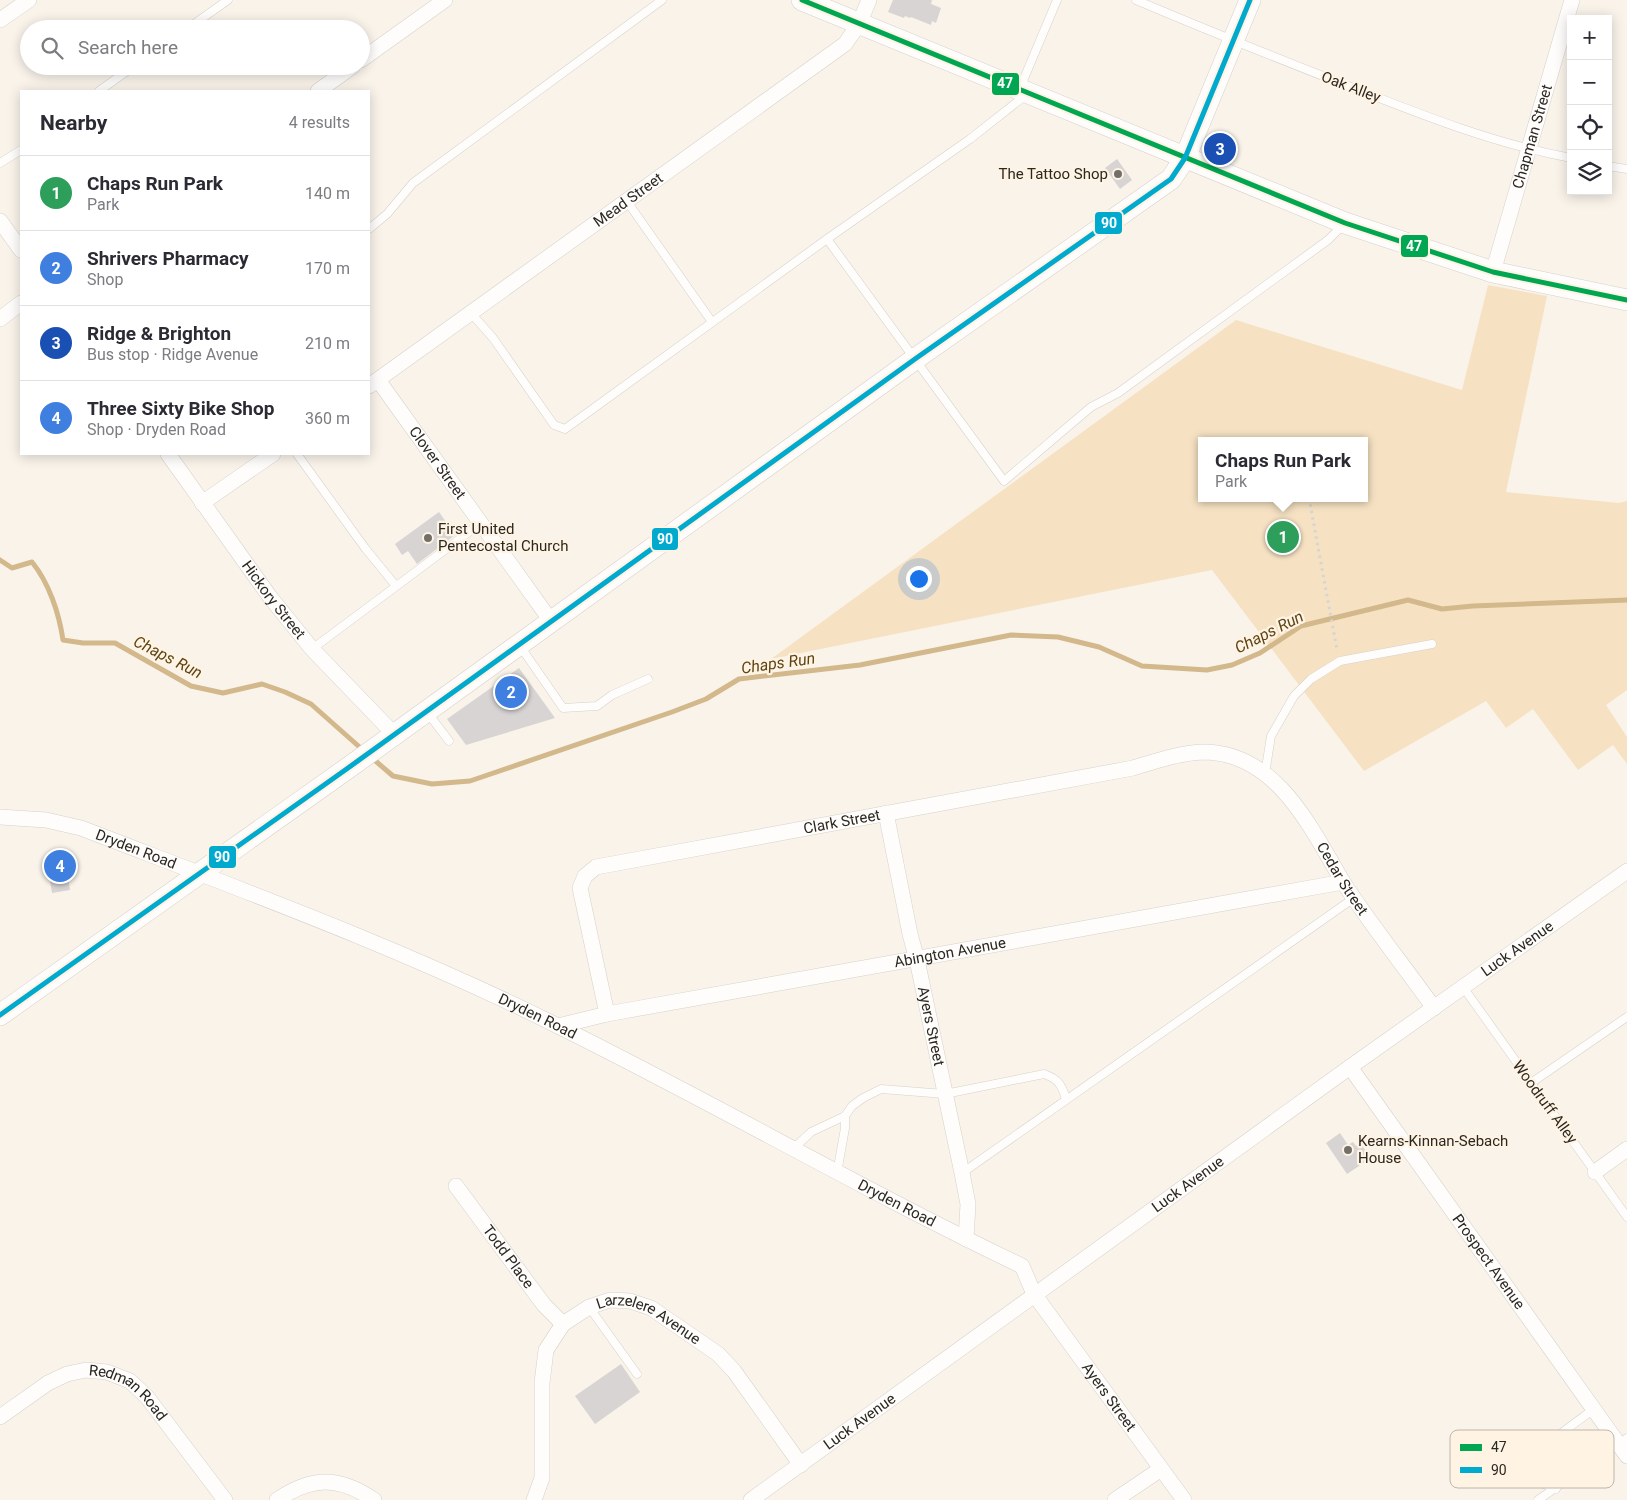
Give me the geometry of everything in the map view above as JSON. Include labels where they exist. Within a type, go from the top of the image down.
[{"type":"street","points":[[0,20],[29,0]]},
{"type":"street","points":[[370,54],[445,0]]},
{"type":"street","points":[[802,0],[1345,223],[1493,272],[1627,300]]},
{"type":"street","name":"Mead Street","points":[[373,383],[845,44],[859,24],[869,0]]},
{"type":"street","points":[[0,1015],[348,768],[915,359],[1171,178],[1185,158],[1250,0]]},
{"type":"street","name":"Chapman Street","points":[[1493,272],[1572,0]]},
{"type":"street","points":[[319,90],[340,75]]},
{"type":"street","points":[[0,221],[20,249]]},
{"type":"street","points":[[0,319],[20,304]]},
{"type":"street","name":"Clover Street","points":[[373,383],[481,523],[551,621]]},
{"type":"street","name":"Hickory Street","points":[[169,455],[270,597],[387,739]]},
{"type":"street","points":[[202,503],[272,455]]},
{"type":"street","name":"Clark Street","points":[[606,1014],[580,888],[586,876],[596,867],[1133,768],[1189,754],[1205,752],[1241,761]]},
{"type":"street","name":"Cedar Street","points":[[1241,761],[1264,774],[1291,797],[1313,829],[1343,882],[1434,1008]]},
{"type":"street","name":"Ayers Street","points":[[886,813],[968,1204],[966,1239]]},
{"type":"street","name":"Dryden Road","points":[[0,817],[46,820],[81,828],[372,941],[558,1026],[837,1173],[1022,1266],[1034,1294]]},
{"type":"street","name":"Luck Avenue","points":[[751,1500],[1350,1067],[1627,871]]},
{"type":"street","name":"Abington Avenue","points":[[558,1026],[606,1014],[917,960],[1343,882]]},
{"type":"street","name":"Prospect Avenue","points":[[1350,1067],[1594,1409],[1611,1430]]},
{"type":"street","points":[[1595,1172],[1627,1150]]},
{"type":"street","name":"Todd Place","points":[[456,1186],[544,1305],[563,1324]]},
{"type":"street","name":"Ayers Street","points":[[1034,1294],[1184,1500]]},
{"type":"street","name":"Larzelere Avenue","points":[[534,1500],[542,1478],[542,1383],[546,1350],[563,1324],[589,1307],[610,1300],[630,1301],[651,1308],[718,1354],[734,1371],[801,1465]]},
{"type":"street","name":"Redman Road","points":[[0,1417],[48,1383],[67,1374],[86,1370],[107,1372],[130,1381],[147,1397],[225,1500]]},
{"type":"street","name":"Prospect Avenue","points":[[1614,1434],[1624,1446]]},
{"type":"street","points":[[1116,1500],[1161,1469]]},
{"type":"street","points":[[277,1500],[292,1490],[312,1482],[334,1482],[360,1491],[374,1500]]},
{"type":"lane","points":[[200,20],[228,0]]},
{"type":"lane","points":[[370,228],[387,214],[413,183],[662,0]]},
{"type":"lane","points":[[470,312],[493,338],[554,425],[565,429],[827,239],[970,139],[1023,92],[1058,0]]},
{"type":"lane","name":"Oak Alley","points":[[1136,0],[1233,41],[1402,107],[1528,150],[1567,157]]},
{"type":"lane","points":[[100,90],[121,75]]},
{"type":"lane","points":[[0,163],[20,151]]},
{"type":"lane","points":[[1612,167],[1627,170]]},
{"type":"lane","points":[[626,200],[712,322]]},
{"type":"lane","points":[[827,239],[1004,481],[1091,407],[1118,393],[1328,240],[1345,223]]},
{"type":"lane","points":[[297,455],[365,548],[396,586]]},
{"type":"lane","points":[[312,649],[481,523]]},
{"type":"lane","points":[[518,644],[563,708],[597,706],[612,695],[648,679]]},
{"type":"lane","points":[[1264,774],[1270,736],[1294,696],[1311,679],[1340,661],[1432,644]]},
{"type":"lane","points":[[426,710],[449,741]]},
{"type":"lane","points":[[962,1173],[1354,898]]},
{"type":"lane","name":"Woodruff Alley","points":[[1463,987],[1627,1217]]},
{"type":"lane","points":[[1531,1083],[1627,1016]]},
{"type":"lane","points":[[793,1149],[811,1132],[845,1116],[852,1106],[863,1098],[881,1090],[945,1094],[1044,1074],[1055,1078],[1062,1087],[1066,1099]]},
{"type":"lane","points":[[837,1173],[845,1128],[845,1116]]},
{"type":"lane","points":[[589,1307],[637,1374]]},
{"type":"lane","points":[[1567,1430],[1594,1409]]},
{"type":"lane","points":[[1538,1500],[1556,1489]]},
{"type":"path","points":[[1310,502],[1334,639]]},
{"type":"shaded area","points":[[1488,285],[1547,296],[1506,492],[1619,503],[1627,501],[1627,690],[1606,705],[1627,737],[1627,764],[1613,745],[1578,770],[1533,709],[1506,728],[1486,701],[1364,771],[1212,570],[771,659],[1236,320],[1462,390]]},
{"type":"building","points":[[893,0],[932,0],[931,4],[941,8],[936,23],[932,21],[931,25],[911,17],[905,16],[904,18],[888,12]]},
{"type":"building","name":"The Tattoo Shop","points":[[1117,159],[1132,180],[1120,189],[1105,168]]},
{"type":"building","name":"First United Pentecostal Church","points":[[439,512],[455,535],[417,564],[408,551],[402,555],[395,544]]},
{"type":"building","points":[[519,668],[555,718],[466,745],[447,719]]},
{"type":"building","points":[[69,853],[73,876],[68,876],[70,890],[52,893],[46,857]]},
{"type":"building","name":"Kearns-Kinnan-Sebach House","points":[[1340,1133],[1348,1145],[1353,1142],[1356,1146],[1360,1143],[1371,1158],[1347,1174],[1326,1143]]},
{"type":"building","points":[[621,1364],[640,1392],[595,1424],[575,1396]]},
{"type":"waterway","name":"Chaps Run","points":[[0,560],[12,568],[32,562],[43,579],[52,599],[59,619],[63,640],[83,643],[115,643],[191,686],[223,693],[262,684],[285,692],[311,704],[364,751]]},
{"type":"waterway","name":"Chaps Run","points":[[372,758],[393,776],[432,784],[470,781],[672,712],[706,699],[739,679],[860,665],[1011,635],[1058,637],[1099,647],[1142,666],[1207,670],[1232,665],[1260,653],[1301,626],[1408,600],[1442,609],[1627,600]]},
{"type":"transit line","name":"47","points":[[802,0],[1345,223],[1493,272],[1627,300]]},
{"type":"transit line","name":"90","points":[[0,1015],[348,768],[915,359],[1171,179],[1185,158],[1250,0]]},
{"type":"place","name":"Ridge & Brighton","points":[[1220,149]]},
{"type":"place","name":"The Tattoo Shop","points":[[1118,174]]},
{"type":"place","name":"Chaps Run Park","points":[[1283,537]]},
{"type":"place","name":"First United Pentecostal Church","points":[[428,538]]},
{"type":"place","name":"Shrivers Pharmacy","points":[[511,692]]},
{"type":"place","name":"Three Sixty Bike Shop","points":[[60,866]]},
{"type":"place","name":"Kearns-Kinnan-Sebach House","points":[[1348,1150]]}]
